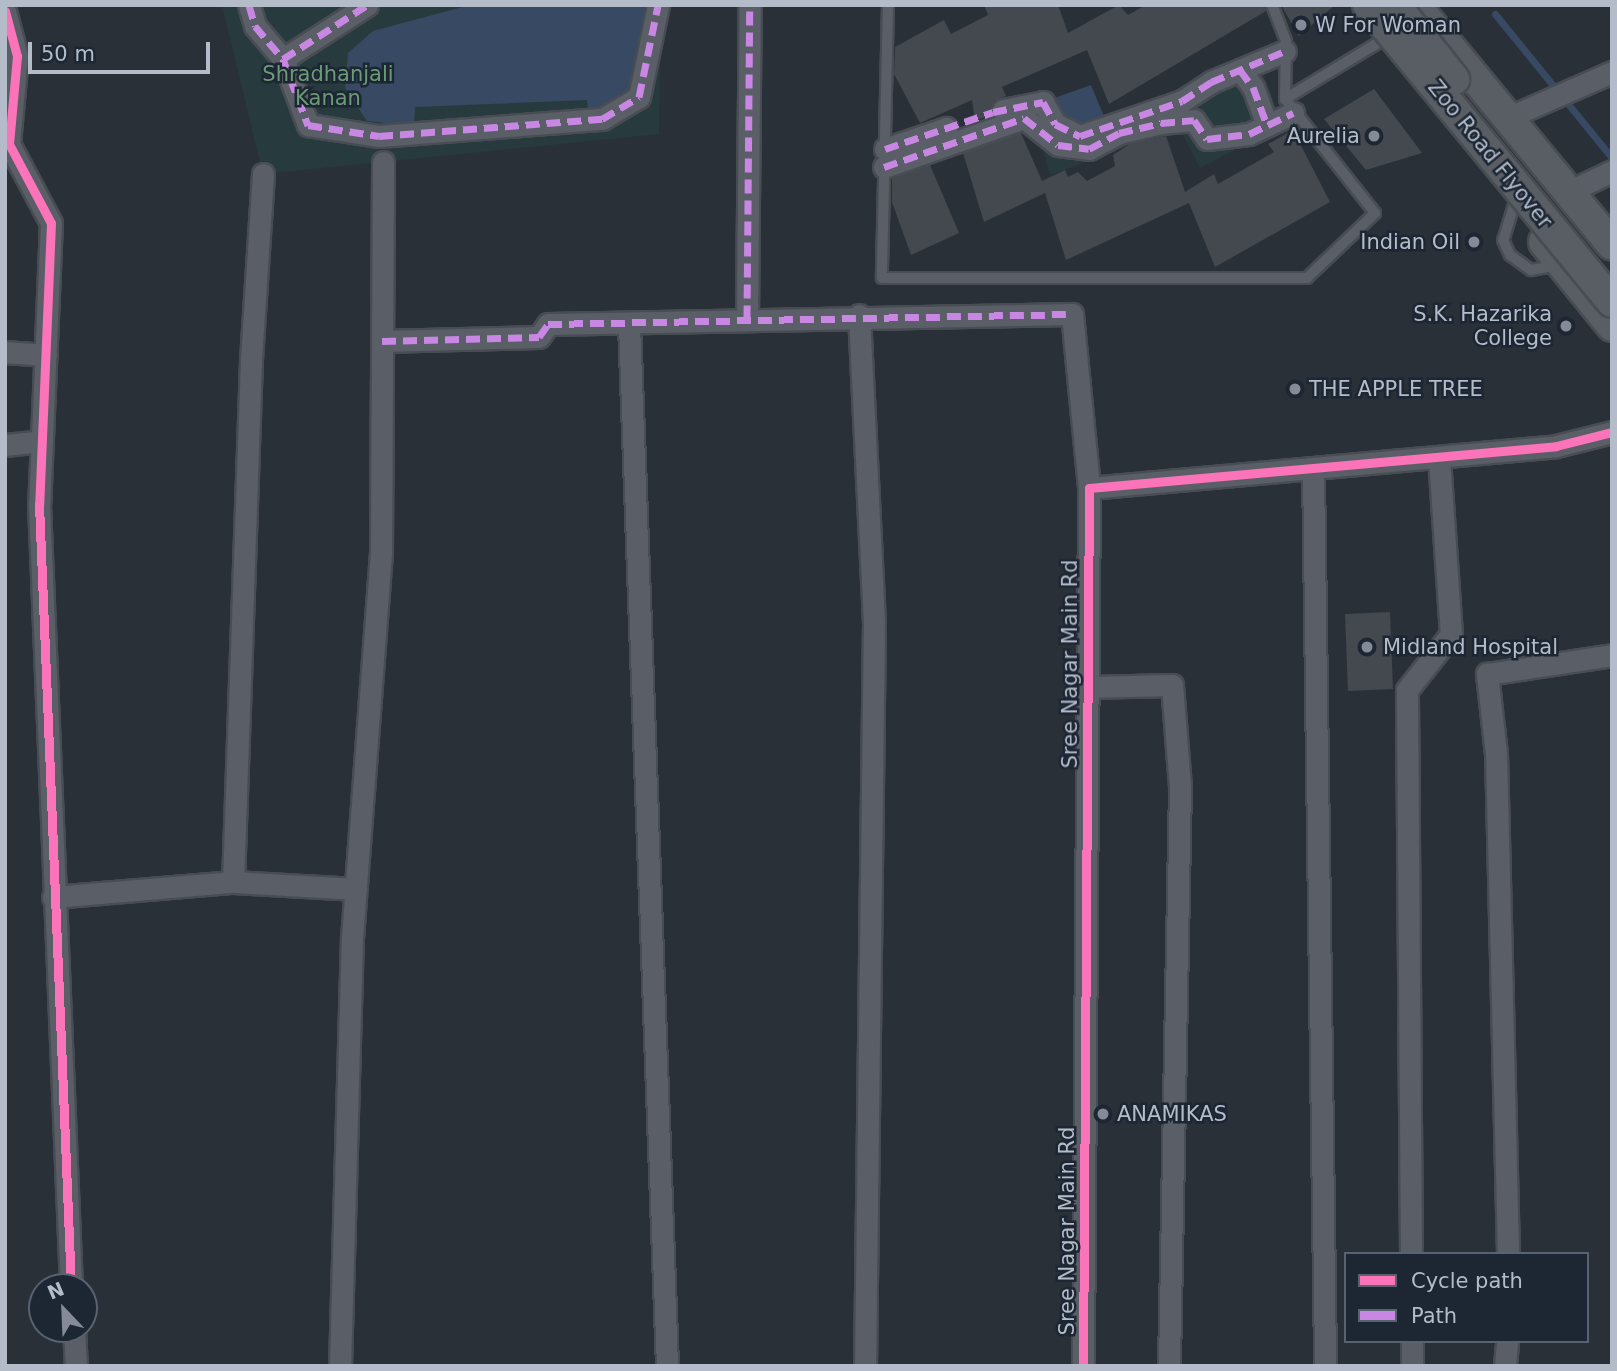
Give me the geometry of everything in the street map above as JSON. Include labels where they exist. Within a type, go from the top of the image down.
[{"type":"main road","points":[[1352,5],[1612,326]]},
{"type":"main road","name":"Zoo Road Flyover","points":[[1368,5],[1612,302]]},
{"type":"main road","points":[[1381,41],[1418,7],[1612,246]]},
{"type":"main road","name":"Zoo Road Flyover","points":[[1418,7],[1612,274]]},
{"type":"street","points":[[249,5],[255,26],[283,60],[308,125],[379,136],[602,119],[639,97],[658,5]]},
{"type":"street","points":[[283,60],[367,5]]},
{"type":"street","points":[[747,319],[750,5]]},
{"type":"street","points":[[5,11],[16,55],[7,144],[51,223],[42,441],[53,897],[70,1273]]},
{"type":"street","points":[[884,158],[993,112],[1043,102],[1055,124],[1080,136],[1182,101],[1240,70],[1285,51]]},
{"type":"street","points":[[1240,70],[1253,87],[1267,125]]},
{"type":"street","points":[[1507,118],[1612,72]]},
{"type":"street","points":[[884,158],[1024,117],[1058,145],[1088,149],[1119,133],[1161,123],[1194,120],[1207,139],[1249,134],[1267,125],[1289,106]]},
{"type":"street","points":[[340,1366],[356,889],[381,552],[383,162]]},
{"type":"street","points":[[1568,192],[1612,171]]},
{"type":"street","points":[[233,882],[251,360],[263,174]]},
{"type":"street","name":"Sree Nagar Main Rd","points":[[859,315],[1072,314],[1089,488],[1083,1366]]},
{"type":"street","points":[[382,341],[538,337],[548,324],[629,324],[859,315],[874,622],[865,1366]]},
{"type":"street","points":[[629,324],[667,1366]]},
{"type":"street","points":[[5,352],[46,355]]},
{"type":"street","points":[[1089,488],[1556,446],[1612,432]]},
{"type":"street","points":[[5,445],[42,441]]},
{"type":"street","points":[[1411,1252],[1407,690],[1451,634],[1439,457]]},
{"type":"street","points":[[1313,468],[1325,1366]]},
{"type":"street","points":[[1508,1252],[1496,754],[1487,674],[1612,655]]},
{"type":"street","points":[[1088,687],[1172,685],[1180,786],[1170,1366]]},
{"type":"street","points":[[53,897],[233,882],[356,889]]},
{"type":"street","points":[[75,1343],[76,1366]]},
{"type":"street","points":[[1412,1343],[1412,1366]]},
{"type":"street","points":[[1505,1366],[1507,1343]]},
{"type":"lane","points":[[888,5],[882,278],[1307,278],[1375,213],[1321,138],[1289,106],[1285,51],[1272,5]]},
{"type":"lane","points":[[1289,106],[1381,41]]},
{"type":"green space","name":"Shradhanjali Kanan","points":[[222,5],[661,5],[659,134],[263,174]]},
{"type":"green space","points":[[1255,51],[1283,125],[1200,168],[1180,128],[1050,175],[1034,115],[997,125],[993,112],[1043,102],[1080,136],[1182,101]]},
{"type":"water","points":[[470,5],[659,5],[632,90],[590,122],[587,100],[415,107],[414,126],[367,121],[345,88],[348,53],[373,31]]},
{"type":"water","points":[[1091,85],[1108,126],[1080,136],[1043,102]]},
{"type":"building","points":[[984,5],[1058,5],[1068,33],[1119,5],[1128,15],[1146,5],[1264,5],[1266,11],[1109,104],[1087,50],[1002,87],[1006,96],[994,101],[991,115],[975,121],[972,100],[920,123],[894,74],[895,47],[944,20],[951,34],[988,15]]},
{"type":"building","name":"W For Woman","points":[[1281,5],[1335,5],[1299,36]]},
{"type":"building","name":"Aurelia","points":[[1374,89],[1422,153],[1366,170],[1324,119]]},
{"type":"building","points":[[1293,130],[1330,202],[1215,267],[1189,203],[1066,260],[1045,193],[984,222],[963,153],[1021,133],[1042,181],[1065,170],[1068,177],[1078,172],[1087,181],[1115,166],[1113,155],[1130,144],[1166,136],[1185,192],[1214,174],[1218,184],[1274,152],[1268,144]]},
{"type":"building","points":[[930,165],[959,233],[911,255],[892,202],[892,178]]},
{"type":"building","points":[[1390,612],[1393,689],[1348,691],[1345,614]]},
{"type":"waterway","points":[[1495,14],[1612,158]]},
{"type":"marked path","points":[[249,5],[255,26],[283,59],[308,125],[379,136],[602,119],[639,97],[658,5]]},
{"type":"marked path","points":[[283,59],[367,5]]},
{"type":"marked path","points":[[747,319],[750,5]]},
{"type":"marked path","points":[[885,149],[993,112],[1043,102],[1055,124],[1080,136],[1182,101],[1211,82],[1285,51]]},
{"type":"marked path","points":[[1240,70],[1253,87],[1267,125]]},
{"type":"marked path","points":[[884,167],[1024,118],[1058,145],[1089,149],[1119,133],[1161,123],[1194,120],[1207,139],[1249,134],[1293,113]]},
{"type":"marked path","points":[[382,341],[539,337],[548,324],[1072,314]]},
{"type":"cycle path","points":[[5,11],[17,56],[9,144],[51,223],[39,504],[70,1273]]},
{"type":"cycle path","points":[[1083,1366],[1089,488],[1556,446],[1612,432]]},
{"type":"place","name":"W For Woman","points":[[1301,25]]},
{"type":"place","name":"Aurelia","points":[[1374,136]]},
{"type":"place","name":"Indian Oil","points":[[1474,242]]},
{"type":"place","name":"S.K. Hazarika College","points":[[1566,326]]},
{"type":"place","name":"THE APPLE TREE","points":[[1295,389]]},
{"type":"place","name":"Midland Hospital","points":[[1367,647]]},
{"type":"place","name":"ANAMIKAS","points":[[1103,1114]]}]
